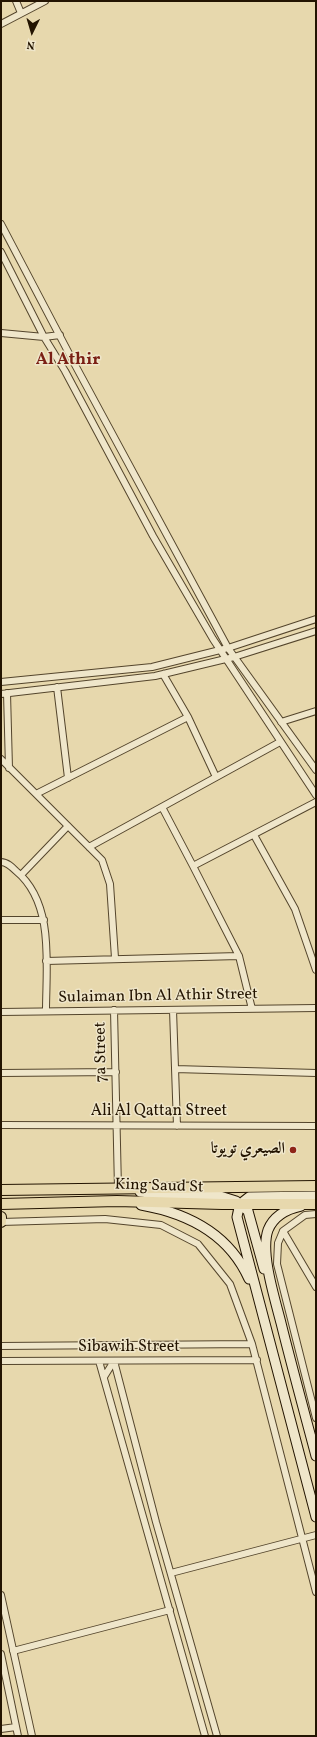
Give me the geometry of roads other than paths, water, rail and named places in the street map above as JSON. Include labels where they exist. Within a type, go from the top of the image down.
[{"type":"main road","name":"King Saud St","points":[[1,1190],[316,1186]]},
{"type":"main road","points":[[118,1189],[160,1194],[220,1196],[230,1198],[240,1204],[249,1215],[260,1257],[274,1297],[313,1436],[316,1456]]},
{"type":"main road","name":"King Saud St","points":[[1,1204],[117,1201],[240,1204],[314,1201]]},
{"type":"main road","points":[[117,1201],[172,1212],[184,1216],[206,1229],[226,1246],[238,1260],[247,1274],[259,1301]]},
{"type":"main road","points":[[274,1297],[266,1257],[268,1230],[272,1223],[282,1213],[289,1209],[314,1201]]},
{"type":"main road","points":[[240,1204],[237,1211],[238,1223],[316,1517]]},
{"type":"main road","points":[[1,1217],[1,1222]]},
{"type":"street","points":[[16,1],[21,13]]},
{"type":"street","points":[[1,24],[45,1]]},
{"type":"street","points":[[1,224],[228,648],[316,770]]},
{"type":"street","points":[[1,252],[44,337],[65,371],[153,536],[219,650],[316,795]]},
{"type":"street","points":[[1,334],[44,337],[60,335]]},
{"type":"street","points":[[1,682],[152,666],[228,648],[316,619]]},
{"type":"street","points":[[9,768],[4,694],[164,674],[234,657],[316,631]]},
{"type":"street","points":[[164,674],[188,717],[216,777]]},
{"type":"street","points":[[57,688],[68,778]]},
{"type":"street","points":[[281,722],[316,711]]},
{"type":"street","points":[[36,794],[188,717]]},
{"type":"street","points":[[89,847],[280,742]]},
{"type":"street","points":[[1,759],[102,860],[110,884],[115,958]]},
{"type":"street","points":[[194,866],[316,802]]},
{"type":"street","points":[[162,807],[194,866],[239,956],[252,1009]]},
{"type":"street","points":[[21,875],[68,826]]},
{"type":"street","points":[[254,835],[295,909],[316,970]]},
{"type":"street","points":[[1,862],[5,862],[21,875],[31,887],[39,902],[44,920],[46,1011]]},
{"type":"street","points":[[1,920],[44,920]]},
{"type":"street","points":[[46,960],[239,956]]},
{"type":"street","name":"Sulaiman Ibn Al Athir Street","points":[[1,1012],[316,1008]]},
{"type":"street","name":"7a Street","points":[[114,1010],[118,1189]]},
{"type":"street","points":[[173,1010],[177,1126]]},
{"type":"street","points":[[175,1069],[316,1072]]},
{"type":"street","points":[[1,1073],[116,1072]]},
{"type":"street","name":"Ali Al Qattan Street","points":[[1,1125],[316,1126]]},
{"type":"street","points":[[316,1214],[305,1215],[283,1231],[278,1243],[277,1264],[316,1418]]},
{"type":"street","points":[[1,1222],[105,1219],[161,1225],[198,1244],[230,1284],[252,1344],[316,1592]]},
{"type":"street","points":[[283,1231],[316,1287]]},
{"type":"street","name":"Sibawih Street","points":[[1,1346],[252,1344]]},
{"type":"street","name":"Sibawih Street","points":[[1,1361],[257,1360]]},
{"type":"street","points":[[99,1361],[170,1610],[204,1736]]},
{"type":"street","points":[[104,1377],[114,1361]]},
{"type":"street","points":[[114,1361],[217,1736]]},
{"type":"street","points":[[171,1573],[316,1535]]},
{"type":"street","points":[[1,1595],[32,1736]]},
{"type":"street","points":[[13,1651],[170,1610]]},
{"type":"street","points":[[1,1654],[18,1736]]},
{"type":"street","points":[[1,1729],[16,1727]]},
{"type":"place","name":"الصيعري تويوتا","points":[[293,1150]]},
{"type":"district","name":"Al Athir","points":[[68,361]]}]
